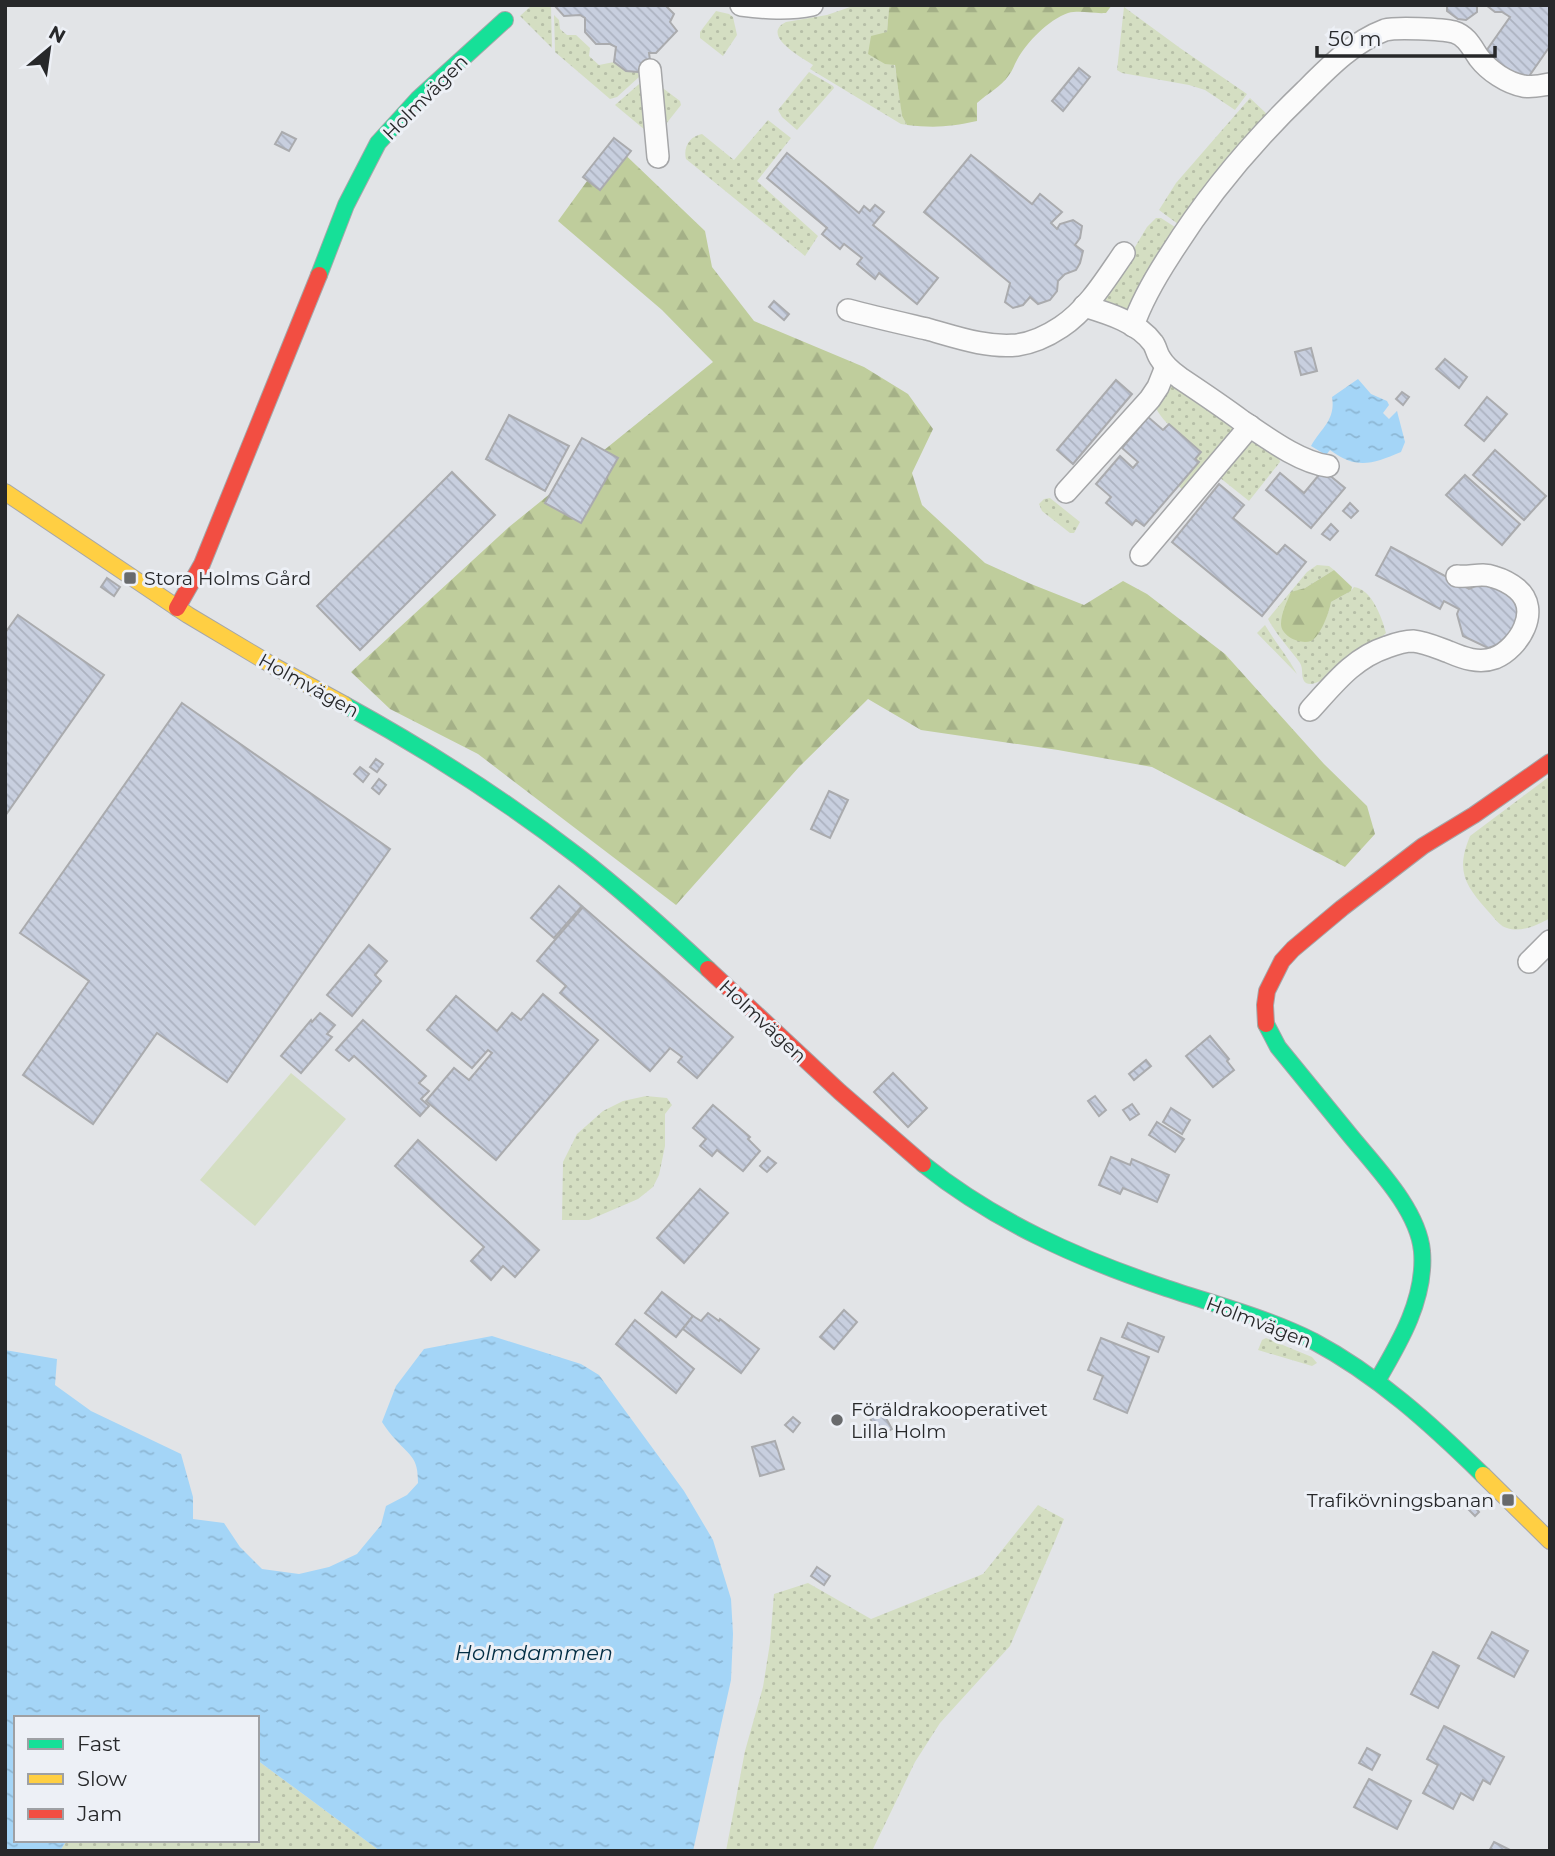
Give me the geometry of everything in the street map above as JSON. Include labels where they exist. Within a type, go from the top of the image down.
[{"type":"street","points":[[741,5],[769,9],[812,5]]},
{"type":"street","name":"Holmvägen","points":[[177,608],[202,564],[346,205],[379,143],[418,99],[505,20]]},
{"type":"street","points":[[1133,326],[1145,295],[1211,196],[1278,118],[1347,52],[1366,40],[1385,30],[1396,28],[1455,32],[1469,42],[1490,71],[1504,79],[1524,87],[1550,84]]},
{"type":"street","points":[[650,70],[658,157]]},
{"type":"street","points":[[848,310],[996,346],[1020,345],[1041,338],[1062,326],[1098,290],[1124,253]]},
{"type":"street","points":[[1084,306],[1137,328],[1153,344],[1166,367],[1292,452],[1328,466]]},
{"type":"street","points":[[1066,492],[1150,399],[1166,367]]},
{"type":"street","points":[[1142,555],[1250,426]]},
{"type":"street","name":"Holmvägen","points":[[5,492],[177,608],[250,653],[419,748],[551,836],[653,919],[887,1134],[955,1187],[989,1210],[1069,1251],[1289,1331],[1345,1359],[1412,1409],[1550,1541]]},
{"type":"street","points":[[1310,710],[1345,671],[1376,650],[1414,641],[1482,662],[1495,658],[1514,645],[1528,620],[1525,601],[1518,590],[1486,574],[1466,578],[1457,576]]},
{"type":"street","points":[[1377,1381],[1397,1347],[1414,1307],[1421,1280],[1422,1251],[1417,1228],[1403,1203],[1378,1170],[1278,1048],[1266,1023],[1267,990],[1282,961],[1342,908],[1423,846],[1474,815],[1550,762]]},
{"type":"street","points":[[1529,962],[1550,941]]},
{"type":"green space","points":[[532,5],[551,5],[552,48],[520,16]]},
{"type":"green space","points":[[856,5],[890,5],[887,32],[899,86],[902,116],[907,125],[901,124],[810,69],[813,65],[780,39],[779,27],[786,22],[827,15]]},
{"type":"green space","points":[[890,5],[1112,5],[1106,13],[1073,12],[1060,16],[1026,46],[1006,79],[977,103],[977,121],[934,127],[907,125],[902,116],[895,65],[885,64],[868,54],[871,36],[887,32]]},
{"type":"green space","points":[[1124,7],[1247,94],[1235,110],[1205,90],[1117,70]]},
{"type":"green space","points":[[716,11],[733,17],[737,35],[723,56],[700,38],[700,32]]},
{"type":"green space","points":[[554,15],[559,20],[560,29],[567,35],[576,35],[590,48],[589,56],[599,65],[614,62],[626,71],[638,72],[639,77],[617,97],[610,99],[555,52]]},
{"type":"green space","points":[[809,72],[834,88],[797,130],[778,110]]},
{"type":"green space","points":[[646,78],[645,130],[615,105]]},
{"type":"green space","points":[[660,86],[680,101],[681,105],[662,129]]},
{"type":"green space","points":[[1250,98],[1269,116],[1178,224],[1159,210],[1176,183]]},
{"type":"green space","points":[[768,120],[791,138],[757,181],[818,236],[805,256],[686,159],[688,143],[702,134],[734,160]]},
{"type":"green space","points":[[614,144],[705,231],[712,267],[754,321],[864,367],[908,394],[933,429],[912,473],[922,505],[985,563],[1084,605],[1123,581],[1147,594],[1225,654],[1324,764],[1367,806],[1375,834],[1345,867],[1152,767],[921,730],[868,699],[799,767],[676,905],[478,754],[390,709],[351,672],[509,527],[713,362],[662,310],[558,221]]},
{"type":"green space","points":[[1156,218],[1161,218],[1178,229],[1132,309],[1125,314],[1102,302],[1147,227]]},
{"type":"green space","points":[[1168,380],[1233,427],[1234,433],[1186,492],[1178,486],[1199,462],[1195,459],[1201,451],[1169,425],[1155,406]]},
{"type":"green space","points":[[1259,442],[1278,454],[1280,462],[1249,501],[1219,477],[1248,443]]},
{"type":"green space","points":[[1050,498],[1080,522],[1074,533],[1070,533],[1042,511],[1039,504]]},
{"type":"green space","points":[[1317,565],[1329,566],[1334,570],[1296,591],[1291,638],[1312,640],[1326,617],[1331,602],[1354,587],[1371,598],[1386,633],[1354,652],[1323,679],[1311,684],[1304,681],[1300,663],[1268,619],[1307,572]]},
{"type":"green space","points":[[1334,570],[1352,587],[1351,591],[1331,602],[1327,617],[1314,639],[1302,642],[1288,636],[1282,628],[1281,620],[1291,592],[1305,588]]},
{"type":"green space","points":[[1265,625],[1290,662],[1297,674],[1257,633]]},
{"type":"green space","points":[[1550,776],[1550,918],[1524,929],[1507,928],[1479,901],[1468,884],[1463,868],[1466,848],[1470,836]]},
{"type":"green space","points":[[291,1073],[346,1119],[255,1226],[200,1180]]},
{"type":"green space","points":[[646,1096],[667,1098],[672,1105],[665,1114],[665,1146],[659,1175],[653,1187],[638,1199],[589,1220],[562,1220],[563,1162],[577,1134],[603,1111],[623,1101]]},
{"type":"green space","points":[[1266,1338],[1312,1357],[1317,1363],[1312,1366],[1258,1350],[1262,1340]]},
{"type":"green space","points":[[1038,1505],[1064,1519],[1010,1646],[940,1723],[915,1762],[872,1851],[726,1851],[745,1751],[763,1687],[774,1594],[808,1583],[871,1619],[983,1574]]},
{"type":"green space","points":[[259,1761],[380,1851],[60,1851],[66,1842],[259,1842]]},
{"type":"water","points":[[1358,379],[1371,394],[1387,401],[1389,405],[1383,413],[1389,419],[1397,411],[1405,442],[1401,452],[1373,462],[1357,463],[1330,450],[1326,455],[1311,446],[1330,418],[1332,397]]},
{"type":"water","name":"Holmdammen","points":[[492,1336],[581,1364],[599,1375],[684,1491],[713,1540],[731,1599],[731,1680],[693,1851],[380,1851],[259,1761],[259,1716],[14,1716],[14,1842],[66,1842],[60,1851],[5,1851],[5,1350],[57,1359],[55,1385],[91,1411],[181,1454],[193,1497],[193,1519],[224,1523],[240,1547],[262,1569],[299,1574],[329,1567],[357,1554],[381,1525],[386,1506],[407,1495],[418,1483],[413,1458],[382,1422],[396,1386],[424,1349]]},
{"type":"building","points":[[554,5],[665,5],[674,14],[670,22],[677,31],[656,53],[649,53],[650,60],[638,72],[626,71],[614,62],[616,47],[596,44],[585,32],[585,18],[580,15],[564,16]]},
{"type":"building","points":[[1447,5],[1477,5],[1477,12],[1466,20],[1458,19],[1447,11]]},
{"type":"building","points":[[1486,5],[1550,5],[1550,46],[1525,82],[1484,54],[1510,17],[1502,12],[1495,12]]},
{"type":"building","points":[[1079,68],[1090,77],[1063,111],[1052,101]]},
{"type":"building","points":[[282,132],[296,139],[289,151],[275,144]]},
{"type":"building","points":[[614,138],[631,151],[600,190],[583,177]]},
{"type":"building","points":[[787,153],[859,213],[864,206],[870,211],[875,205],[884,212],[873,225],[938,278],[917,304],[879,273],[875,279],[857,264],[862,258],[844,244],[840,249],[822,234],[827,228],[767,178]]},
{"type":"building","points":[[971,155],[1032,204],[1040,194],[1062,212],[1051,223],[1057,229],[1060,224],[1073,220],[1082,226],[1080,238],[1075,245],[1083,251],[1080,263],[1076,270],[1065,274],[1058,281],[1057,291],[1050,300],[1038,304],[1030,297],[1023,305],[1013,308],[1005,302],[1010,283],[924,212]]},
{"type":"building","points":[[774,301],[789,314],[784,320],[769,307]]},
{"type":"building","points":[[1311,348],[1317,371],[1301,375],[1295,352]]},
{"type":"building","points":[[1445,359],[1467,377],[1459,388],[1436,369]]},
{"type":"building","points":[[1116,380],[1132,394],[1073,464],[1057,450]]},
{"type":"building","points":[[1402,392],[1409,397],[1403,405],[1396,399]]},
{"type":"building","points":[[1487,397],[1507,414],[1484,441],[1465,425]]},
{"type":"building","points":[[509,415],[569,446],[545,491],[486,459]]},
{"type":"building","points":[[1148,417],[1163,430],[1169,424],[1201,452],[1195,459],[1199,462],[1144,526],[1136,520],[1132,525],[1106,503],[1111,497],[1096,484],[1120,456],[1133,468],[1138,462],[1122,448]]},
{"type":"building","points":[[582,438],[618,458],[581,523],[545,503]]},
{"type":"building","points":[[1495,450],[1546,496],[1524,520],[1473,475]]},
{"type":"building","points":[[1323,470],[1345,488],[1311,528],[1266,490],[1280,473],[1304,493]]},
{"type":"building","points":[[452,472],[495,515],[360,650],[317,606]]},
{"type":"building","points":[[1465,475],[1520,524],[1502,545],[1446,495]]},
{"type":"building","points":[[1219,484],[1244,505],[1233,518],[1277,554],[1285,545],[1306,562],[1262,616],[1172,542]]},
{"type":"building","points":[[1350,503],[1358,511],[1351,518],[1343,511]]},
{"type":"building","points":[[1331,524],[1338,531],[1330,540],[1322,534]]},
{"type":"building","points":[[1391,547],[1469,589],[1492,579],[1516,592],[1525,615],[1512,640],[1488,648],[1463,636],[1457,614],[1459,609],[1444,601],[1440,609],[1376,575]]},
{"type":"building","points":[[107,578],[120,587],[114,596],[101,587]]},
{"type":"building","points":[[18,615],[104,675],[5,816],[5,633]]},
{"type":"building","points":[[182,703],[390,849],[227,1082],[157,1033],[93,1124],[23,1075],[89,981],[20,933]]},
{"type":"building","points":[[376,759],[383,764],[377,772],[370,767]]},
{"type":"building","points":[[360,767],[369,774],[363,782],[354,774]]},
{"type":"building","points":[[379,779],[386,785],[379,794],[372,788]]},
{"type":"building","points":[[829,791],[848,800],[830,838],[811,829]]},
{"type":"building","points":[[559,886],[582,906],[554,938],[531,918]]},
{"type":"building","points":[[583,907],[733,1037],[697,1078],[678,1062],[682,1057],[670,1048],[650,1071],[560,993],[566,986],[537,961]]},
{"type":"building","points":[[369,945],[387,961],[375,975],[381,981],[352,1016],[327,995]]},
{"type":"building","points":[[543,994],[598,1040],[496,1160],[426,1101],[454,1068],[469,1080],[492,1053],[488,1050],[472,1068],[427,1030],[456,996],[497,1031],[512,1013],[521,1020]]},
{"type":"building","points":[[320,1013],[335,1025],[327,1034],[332,1037],[301,1073],[281,1056]]},
{"type":"building","points":[[363,1020],[426,1076],[419,1083],[429,1091],[421,1099],[429,1106],[420,1116],[354,1056],[349,1061],[336,1050]]},
{"type":"building","points":[[1210,1036],[1229,1059],[1227,1061],[1234,1070],[1213,1087],[1186,1056]]},
{"type":"building","points":[[1146,1060],[1151,1066],[1134,1080],[1129,1074]]},
{"type":"building","points":[[893,1073],[927,1108],[908,1127],[874,1092]]},
{"type":"building","points":[[1095,1096],[1106,1110],[1099,1116],[1088,1101]]},
{"type":"building","points":[[1132,1104],[1139,1114],[1130,1120],[1123,1110]]},
{"type":"building","points":[[713,1105],[750,1137],[748,1139],[760,1151],[743,1171],[717,1150],[712,1156],[700,1146],[706,1139],[693,1128]]},
{"type":"building","points":[[1171,1108],[1190,1120],[1182,1134],[1163,1122]]},
{"type":"building","points":[[1157,1122],[1184,1139],[1175,1152],[1149,1135]]},
{"type":"building","points":[[418,1140],[539,1250],[515,1277],[503,1266],[491,1280],[471,1261],[484,1247],[395,1166]]},
{"type":"building","points":[[768,1157],[776,1163],[767,1172],[760,1166]]},
{"type":"building","points":[[1111,1157],[1130,1165],[1132,1159],[1169,1175],[1157,1202],[1123,1188],[1120,1194],[1099,1185]]},
{"type":"building","points":[[700,1189],[728,1213],[684,1263],[657,1238]]},
{"type":"building","points":[[662,1292],[693,1316],[676,1337],[645,1313]]},
{"type":"building","points":[[844,1310],[857,1322],[834,1349],[820,1337]]},
{"type":"building","points":[[708,1313],[759,1349],[741,1373],[683,1329],[693,1316],[701,1321]]},
{"type":"building","points":[[635,1320],[694,1369],[676,1393],[616,1344]]},
{"type":"building","points":[[1128,1323],[1164,1337],[1158,1352],[1122,1337]]},
{"type":"building","points":[[1101,1338],[1149,1357],[1127,1413],[1094,1399],[1103,1376],[1088,1370]]},
{"type":"building","points":[[882,1411],[892,1429],[879,1436],[870,1418]]},
{"type":"building","points":[[793,1417],[800,1423],[793,1432],[785,1425]]},
{"type":"building","points":[[775,1441],[784,1469],[760,1476],[752,1447]]},
{"type":"building","points":[[1470,1502],[1479,1512],[1475,1516],[1466,1507]]},
{"type":"building","points":[[817,1567],[830,1576],[824,1585],[811,1576]]},
{"type":"building","points":[[1492,1632],[1528,1651],[1514,1677],[1478,1658]]},
{"type":"building","points":[[1433,1652],[1459,1666],[1438,1708],[1411,1694]]},
{"type":"building","points":[[1444,1726],[1504,1757],[1490,1784],[1483,1780],[1473,1800],[1461,1793],[1453,1809],[1423,1793],[1438,1765],[1427,1759]]},
{"type":"building","points":[[1367,1748],[1380,1755],[1372,1770],[1359,1763]]},
{"type":"building","points":[[1369,1779],[1411,1801],[1397,1829],[1354,1807]]},
{"type":"building","points":[[1494,1842],[1512,1851],[1489,1851]]},
{"type":"traffic: fast","points":[[319,275],[346,205],[378,143],[418,99],[505,20]]},
{"type":"traffic: fast","points":[[345,705],[465,776],[551,836],[596,870],[708,969]]},
{"type":"traffic: fast","points":[[1266,1024],[1278,1047],[1394,1189],[1419,1235],[1422,1268],[1416,1303],[1377,1381]]},
{"type":"traffic: fast","points":[[923,1164],[978,1203],[1037,1236],[1131,1276],[1295,1332],[1337,1354],[1402,1402],[1444,1437],[1483,1475]]},
{"type":"traffic: slow","points":[[5,492],[188,615],[345,705]]},
{"type":"traffic: slow","points":[[1483,1475],[1550,1541]]},
{"type":"traffic: jam","points":[[177,608],[202,564],[319,275]]},
{"type":"traffic: jam","points":[[1266,1024],[1267,991],[1282,961],[1293,949],[1423,846],[1474,815],[1550,762]]},
{"type":"traffic: jam","points":[[708,969],[840,1092],[923,1164]]},
{"type":"place","name":"Stora Holms Gård","points":[[130,578]]},
{"type":"place","name":"Föräldrakooperativet Lilla Holm","points":[[837,1420]]},
{"type":"place","name":"Trafikövningsbanan","points":[[1508,1500]]}]
